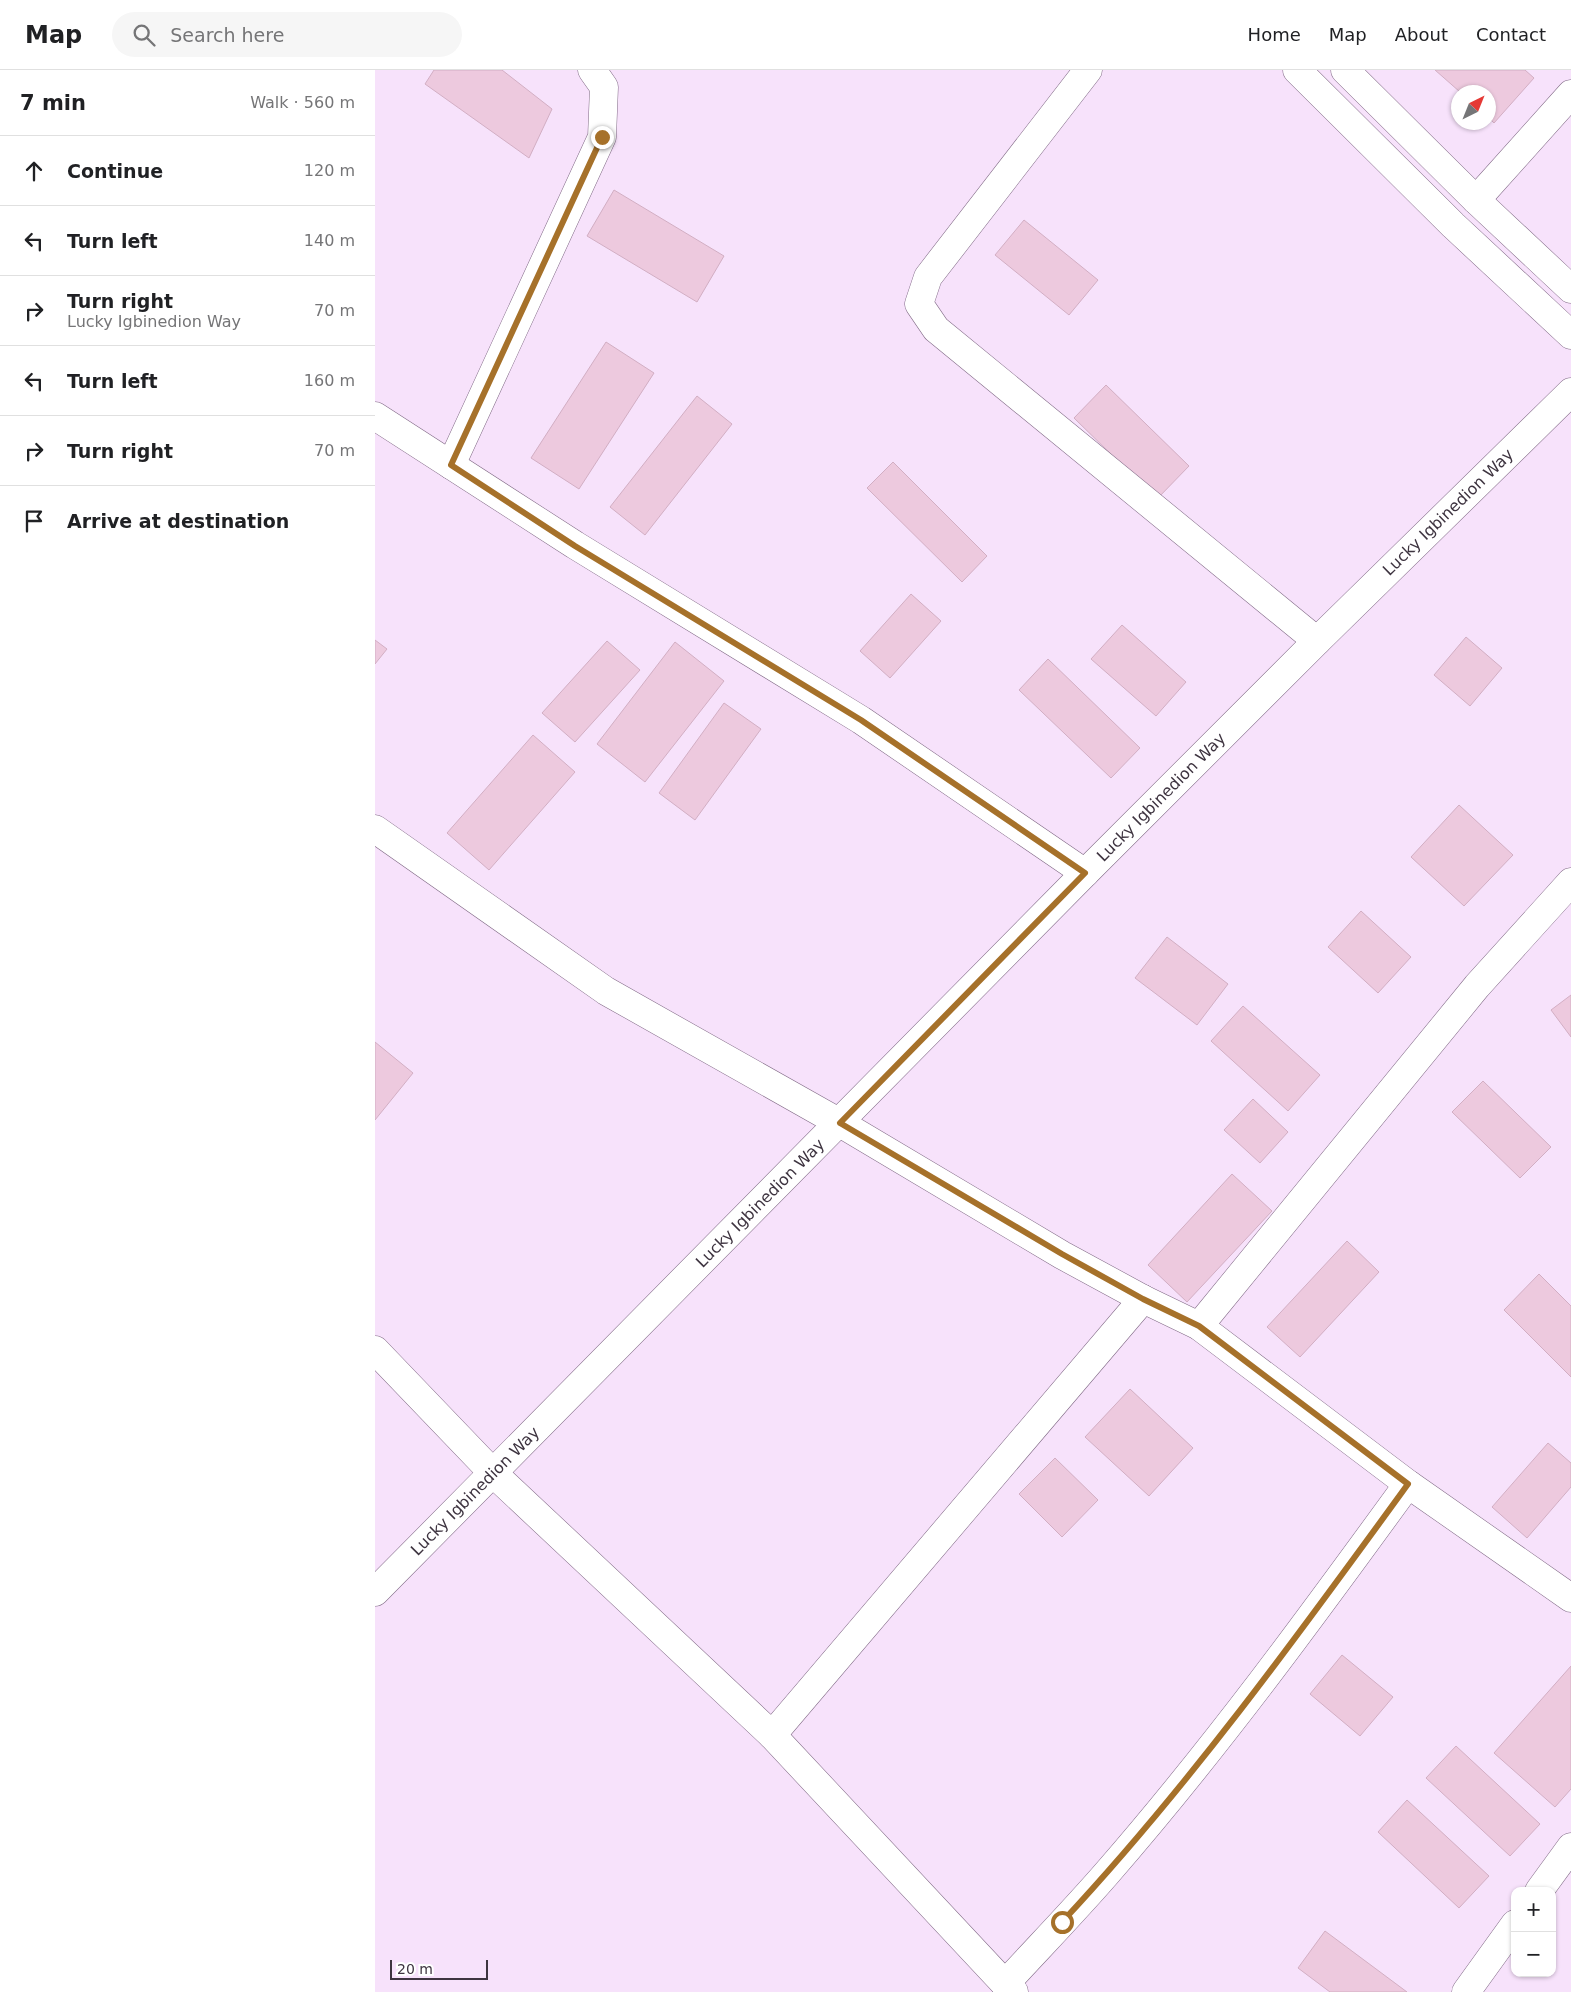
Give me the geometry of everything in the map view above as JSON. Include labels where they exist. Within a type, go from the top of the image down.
[{"type":"street","points":[[451,465],[602,137],[604,86],[592,70]]},
{"type":"street","points":[[1088,70],[928,277],[919,304],[936,329],[1317,641]]},
{"type":"street","points":[[1297,70],[1453,225],[1571,335]]},
{"type":"street","points":[[1345,70],[1476,200],[1571,290]]},
{"type":"street","points":[[1476,200],[1571,94]]},
{"type":"street","name":"Lucky Igbinedion Way","points":[[375,1592],[1085,873],[1317,641],[1571,392]]},
{"type":"street","points":[[375,416],[575,546],[861,720],[1085,873]]},
{"type":"street","points":[[375,829],[606,991],[840,1123],[1045,1245],[1143,1299],[1199,1326],[1408,1484],[1571,1598]]},
{"type":"street","points":[[1199,1326],[1477,986],[1571,882]]},
{"type":"street","points":[[773,1735],[1143,1299]]},
{"type":"street","points":[[375,1350],[493,1473],[773,1735],[1009,1988],[1159,1812],[1248,1698],[1408,1484]]},
{"type":"street","points":[[1542,1887],[1571,1847]]},
{"type":"street","points":[[1466,1992],[1511,1930]]},
{"type":"building","points":[[434,70],[502,70],[552,109],[529,158],[425,84]]},
{"type":"building","points":[[1435,70],[1525,70],[1534,78],[1496,121],[1496,85],[1452,85]]},
{"type":"building","points":[[614,190],[724,256],[697,302],[587,236]]},
{"type":"building","points":[[1024,220],[1098,280],[1069,315],[995,255]]},
{"type":"building","points":[[606,342],[654,373],[579,489],[531,458]]},
{"type":"building","points":[[1106,385],[1189,466],[1157,499],[1074,418]]},
{"type":"building","points":[[697,396],[732,424],[645,535],[610,507]]},
{"type":"building","points":[[893,462],[987,556],[962,582],[867,488]]},
{"type":"building","points":[[911,594],[941,621],[890,678],[860,651]]},
{"type":"building","points":[[1122,625],[1186,682],[1156,716],[1091,659]]},
{"type":"building","points":[[1466,637],[1502,668],[1470,706],[1434,675]]},
{"type":"building","points":[[375,640],[387,649],[375,664]]},
{"type":"building","points":[[607,641],[640,670],[575,742],[542,713]]},
{"type":"building","points":[[675,642],[724,681],[645,782],[597,744]]},
{"type":"building","points":[[1048,659],[1140,748],[1111,778],[1019,690]]},
{"type":"building","points":[[724,703],[761,729],[695,820],[659,793]]},
{"type":"building","points":[[533,735],[575,772],[489,870],[447,833]]},
{"type":"building","points":[[1459,805],[1513,855],[1464,906],[1411,857]]},
{"type":"building","points":[[1361,911],[1411,957],[1378,993],[1328,947]]},
{"type":"building","points":[[1167,937],[1228,984],[1197,1025],[1135,978]]},
{"type":"building","points":[[1571,995],[1571,1037],[1551,1010]]},
{"type":"building","points":[[1243,1006],[1320,1075],[1288,1111],[1211,1041]]},
{"type":"building","points":[[375,1042],[413,1073],[375,1120]]},
{"type":"building","points":[[1483,1081],[1551,1147],[1520,1178],[1452,1112]]},
{"type":"building","points":[[1253,1099],[1288,1132],[1260,1163],[1224,1130]]},
{"type":"building","points":[[1232,1174],[1272,1211],[1187,1302],[1148,1265]]},
{"type":"building","points":[[1347,1241],[1379,1272],[1300,1357],[1267,1327]]},
{"type":"building","points":[[1539,1274],[1571,1306],[1571,1377],[1504,1310]]},
{"type":"building","points":[[1130,1389],[1193,1448],[1149,1496],[1085,1437]]},
{"type":"building","points":[[1548,1443],[1571,1463],[1571,1487],[1527,1538],[1492,1507]]},
{"type":"building","points":[[1055,1458],[1098,1500],[1062,1537],[1019,1494]]},
{"type":"building","points":[[1342,1655],[1393,1697],[1360,1736],[1310,1694]]},
{"type":"building","points":[[1571,1666],[1571,1789],[1555,1807],[1494,1753]]},
{"type":"building","points":[[1456,1746],[1540,1824],[1510,1856],[1426,1778]]},
{"type":"building","points":[[1407,1800],[1489,1876],[1459,1908],[1378,1832]]},
{"type":"building","points":[[1325,1931],[1407,1992],[1330,1992],[1298,1968]]},
{"type":"route","points":[[602,137],[451,465],[575,546],[861,720],[1085,873],[840,1123],[1062,1254],[1143,1299],[1199,1326],[1408,1484],[1340,1577],[1159,1812],[1062,1922]]}]
